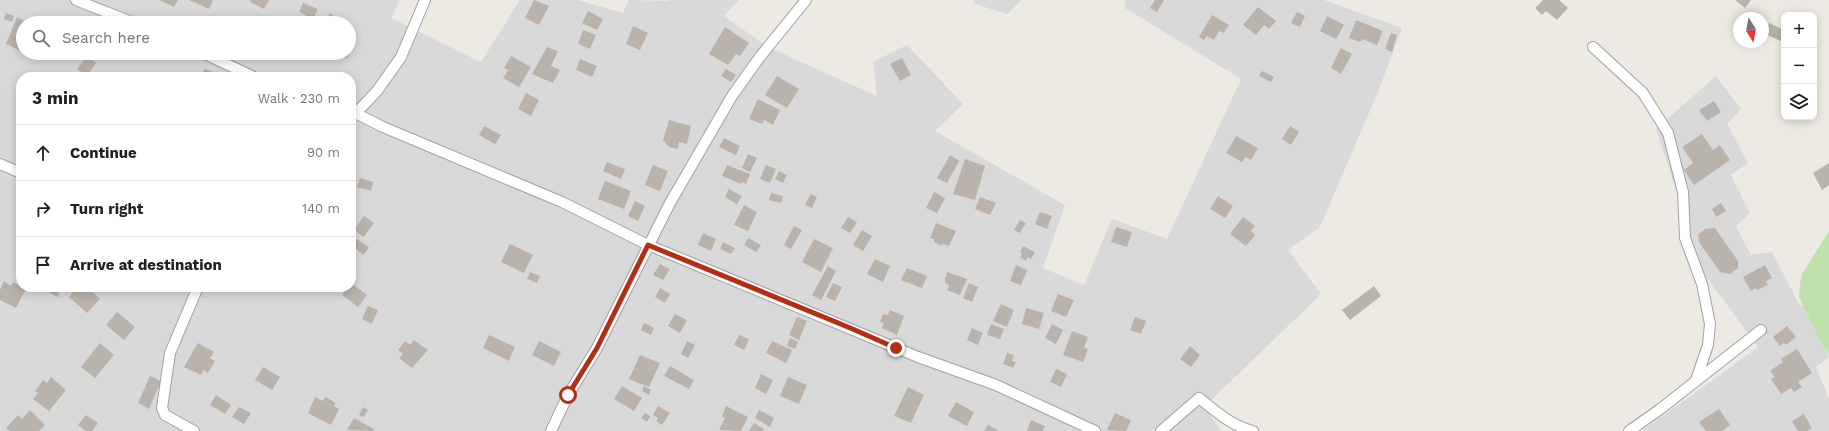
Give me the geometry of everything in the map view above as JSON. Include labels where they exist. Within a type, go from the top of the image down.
[{"type":"street","points":[[76,0],[116,16]]},
{"type":"street","points":[[356,110],[377,91],[400,57],[425,0]]},
{"type":"street","points":[[551,431],[568,395],[597,348],[670,203],[732,96],[759,58],[806,0]]},
{"type":"street","points":[[1593,47],[1643,93],[1668,133],[1683,192],[1685,238],[1702,284],[1710,324],[1708,345],[1696,380]]},
{"type":"street","points":[[218,60],[243,72]]},
{"type":"street","points":[[356,113],[383,127],[562,202],[648,245],[918,357],[996,384],[1096,431]]},
{"type":"street","points":[[0,164],[16,171]]},
{"type":"street","points":[[194,431],[165,415],[162,408],[170,353],[196,292]]},
{"type":"street","points":[[1629,431],[1660,410],[1761,330]]},
{"type":"street","points":[[1161,431],[1199,398],[1220,416],[1245,429],[1253,431]]},
{"type":"shaded area","points":[[0,0],[400,0],[391,18],[481,62],[520,0],[577,0],[623,13],[629,0],[739,0],[724,16],[768,47],[877,96],[873,62],[907,45],[963,104],[935,131],[1065,205],[1043,268],[1084,285],[1112,219],[1167,239],[1241,79],[1125,8],[1126,0],[1324,0],[1402,28],[1378,92],[1320,227],[1288,250],[1321,294],[1204,407],[1221,431],[0,431]]},
{"type":"shaded area","points":[[973,0],[1021,0],[1007,14],[975,4]]},
{"type":"shaded area","points":[[1716,76],[1741,109],[1727,124],[1748,163],[1731,175],[1750,213],[1736,226],[1751,255],[1772,252],[1800,306],[1829,293],[1829,357],[1816,367],[1829,399],[1829,431],[1642,431],[1758,347],[1702,271],[1656,129]]},
{"type":"green space","points":[[1829,231],[1829,353],[1824,348],[1799,297],[1801,276]]},
{"type":"building","points":[[159,0],[178,0],[174,7]]},
{"type":"building","points":[[189,0],[213,0],[209,9]]},
{"type":"building","points":[[251,0],[269,0],[264,9],[250,2]]},
{"type":"building","points":[[534,0],[549,6],[539,25],[525,18]]},
{"type":"building","points":[[1155,0],[1164,0],[1157,12],[1150,8]]},
{"type":"building","points":[[1543,0],[1559,0],[1568,8],[1557,20],[1546,11],[1542,15],[1535,8]]},
{"type":"building","points":[[1735,0],[1751,0],[1745,8]]},
{"type":"building","points":[[303,3],[318,9],[314,16],[307,16],[299,12]]},
{"type":"building","points":[[1258,7],[1276,21],[1269,29],[1264,25],[1256,35],[1243,25]]},
{"type":"building","points":[[588,11],[603,19],[597,30],[582,23]]},
{"type":"building","points":[[1297,12],[1305,16],[1300,27],[1291,23]]},
{"type":"building","points":[[6,13],[14,16],[12,22],[4,19]]},
{"type":"building","points":[[1212,15],[1229,25],[1224,33],[1219,31],[1214,40],[1207,36],[1204,40],[1199,37]]},
{"type":"building","points":[[1327,16],[1344,25],[1336,39],[1320,31]]},
{"type":"building","points":[[16,19],[16,49],[6,44]]},
{"type":"building","points":[[1356,20],[1383,31],[1377,45],[1362,39],[1360,42],[1349,38]]},
{"type":"building","points":[[1769,23],[1781,29],[1781,41],[1769,36]]},
{"type":"building","points":[[633,26],[648,33],[640,50],[626,44]]},
{"type":"building","points":[[725,27],[749,43],[740,56],[736,54],[728,65],[709,54]]},
{"type":"building","points":[[583,30],[596,35],[590,49],[578,44]]},
{"type":"building","points":[[1391,33],[1397,35],[1392,52],[1385,49]]},
{"type":"building","points":[[547,47],[558,51],[551,66],[560,70],[553,83],[532,74]]},
{"type":"building","points":[[1341,48],[1352,54],[1341,74],[1331,68]]},
{"type":"building","points":[[511,56],[531,67],[519,87],[503,78],[508,70],[504,68]]},
{"type":"building","points":[[902,58],[911,75],[900,81],[890,64]]},
{"type":"building","points":[[580,59],[597,66],[592,77],[576,70]]},
{"type":"building","points":[[84,60],[92,60],[96,63],[90,72],[81,72],[77,69]]},
{"type":"building","points":[[204,69],[214,72],[203,72]]},
{"type":"building","points":[[726,69],[736,75],[731,82],[721,76]]},
{"type":"building","points":[[1262,71],[1274,77],[1271,82],[1259,76]]},
{"type":"building","points":[[777,76],[799,89],[787,108],[765,95]]},
{"type":"building","points":[[526,93],[539,100],[531,116],[518,109]]},
{"type":"building","points":[[758,99],[780,110],[773,125],[764,120],[762,124],[749,119]]},
{"type":"building","points":[[1714,101],[1721,112],[1707,121],[1699,110]]},
{"type":"building","points":[[669,120],[691,126],[687,144],[679,142],[678,149],[669,147],[663,140]]},
{"type":"building","points":[[484,126],[501,135],[495,144],[479,135]]},
{"type":"building","points":[[1290,126],[1299,132],[1291,145],[1282,139]]},
{"type":"building","points":[[1702,134],[1713,150],[1720,145],[1730,160],[1694,185],[1684,170],[1693,163],[1682,147]]},
{"type":"building","points":[[1236,136],[1258,148],[1251,160],[1246,157],[1242,162],[1226,153]]},
{"type":"building","points":[[724,138],[740,146],[736,155],[719,147]]},
{"type":"building","points":[[748,154],[757,158],[750,172],[742,168]]},
{"type":"building","points":[[950,155],[959,161],[947,183],[937,178]]},
{"type":"building","points":[[965,159],[985,166],[975,200],[953,194]]},
{"type":"building","points":[[607,162],[625,169],[621,179],[603,171]]},
{"type":"building","points":[[1829,163],[1829,185],[1822,190],[1813,173]]},
{"type":"building","points":[[653,165],[668,171],[660,191],[645,185]]},
{"type":"building","points":[[727,165],[750,174],[746,184],[742,182],[741,184],[722,176]]},
{"type":"building","points":[[766,165],[776,169],[770,183],[760,179]]},
{"type":"building","points":[[779,171],[787,175],[783,183],[775,179]]},
{"type":"building","points":[[360,178],[373,182],[371,191],[357,187]]},
{"type":"building","points":[[605,181],[631,191],[624,209],[598,199]]},
{"type":"building","points":[[729,189],[742,196],[737,204],[725,197]]},
{"type":"building","points":[[934,192],[945,198],[937,213],[926,208]]},
{"type":"building","points":[[771,193],[783,196],[781,203],[769,200]]},
{"type":"building","points":[[811,194],[817,197],[812,208],[805,205]]},
{"type":"building","points":[[1218,196],[1233,206],[1225,218],[1210,209]]},
{"type":"building","points":[[980,197],[996,203],[990,215],[975,209]]},
{"type":"building","points":[[635,201],[645,206],[638,221],[628,216]]},
{"type":"building","points":[[1721,203],[1726,211],[1716,217],[1712,209]]},
{"type":"building","points":[[744,205],[757,212],[748,231],[734,225]]},
{"type":"building","points":[[1040,212],[1052,216],[1047,229],[1035,224]]},
{"type":"building","points":[[364,216],[374,223],[364,237],[356,231],[356,227]]},
{"type":"building","points":[[848,217],[857,222],[850,233],[841,228]]},
{"type":"building","points":[[1243,217],[1255,226],[1251,231],[1255,235],[1246,246],[1230,234]]},
{"type":"building","points":[[1020,220],[1026,223],[1020,233],[1014,230]]},
{"type":"building","points":[[936,223],[956,231],[949,246],[943,244],[942,246],[934,242],[934,239],[930,238]]},
{"type":"building","points":[[794,226],[802,230],[791,249],[784,245]]},
{"type":"building","points":[[1116,227],[1132,232],[1127,247],[1111,242]]},
{"type":"building","points":[[1715,228],[1738,261],[1738,268],[1730,274],[1720,272],[1699,242],[1698,235],[1705,229]]},
{"type":"building","points":[[862,230],[872,236],[863,251],[853,245]]},
{"type":"building","points":[[703,233],[716,239],[711,251],[698,245]]},
{"type":"building","points":[[748,238],[761,245],[756,252],[744,245]]},
{"type":"building","points":[[356,239],[369,247],[364,255],[356,249]]},
{"type":"building","points":[[814,239],[833,248],[821,272],[802,262]]},
{"type":"building","points":[[723,242],[735,248],[731,254],[720,249]]},
{"type":"building","points":[[510,244],[533,255],[524,273],[501,262]]},
{"type":"building","points":[[1023,246],[1035,252],[1031,259],[1028,257],[1026,261],[1020,257],[1022,254],[1020,252]]},
{"type":"building","points":[[875,259],[890,266],[883,282],[867,274]]},
{"type":"building","points":[[660,264],[670,269],[663,280],[653,275]]},
{"type":"building","points":[[1016,265],[1027,270],[1021,285],[1010,281]]},
{"type":"building","points":[[1765,265],[1772,278],[1766,281],[1768,285],[1751,291],[1743,277]]},
{"type":"building","points":[[828,266],[836,271],[821,300],[812,295]]},
{"type":"building","points":[[907,268],[927,276],[922,288],[901,280]]},
{"type":"building","points":[[530,272],[540,276],[537,283],[527,279]]},
{"type":"building","points":[[947,272],[967,279],[960,295],[947,290],[949,286],[945,282],[945,279]]},
{"type":"building","points":[[4,281],[11,286],[13,282],[16,284],[16,292],[24,292],[16,308],[0,300],[0,290]]},
{"type":"building","points":[[833,283],[842,287],[835,301],[826,297]]},
{"type":"building","points":[[969,283],[978,287],[972,302],[963,298]]},
{"type":"building","points":[[1374,286],[1381,296],[1350,320],[1342,310]]},
{"type":"building","points":[[356,287],[367,295],[358,307],[342,295],[344,292],[356,292]]},
{"type":"building","points":[[660,288],[670,294],[665,303],[655,297]]},
{"type":"building","points":[[49,292],[60,292],[57,297]]},
{"type":"building","points":[[73,292],[92,292],[100,299],[87,313],[69,297]]},
{"type":"building","points":[[1058,294],[1074,300],[1066,317],[1051,311]]},
{"type":"building","points":[[1001,304],[1014,310],[1007,327],[993,321]]},
{"type":"building","points":[[368,306],[378,310],[372,324],[362,319]]},
{"type":"building","points":[[1026,308],[1044,313],[1039,329],[1022,324]]},
{"type":"building","points":[[890,310],[904,316],[897,335],[882,328],[884,323],[880,322],[883,314],[888,315]]},
{"type":"building","points":[[117,312],[135,327],[124,340],[106,325]]},
{"type":"building","points":[[675,314],[687,320],[680,333],[668,326]]},
{"type":"building","points":[[797,317],[807,321],[799,340],[789,335]]},
{"type":"building","points":[[1135,317],[1146,321],[1141,334],[1130,330]]},
{"type":"building","points":[[644,323],[654,328],[651,335],[641,330]]},
{"type":"building","points":[[991,324],[1004,329],[1000,339],[987,335]]},
{"type":"building","points":[[1052,324],[1063,330],[1056,344],[1045,338]]},
{"type":"building","points":[[1787,326],[1796,337],[1786,345],[1784,343],[1780,346],[1773,337]]},
{"type":"building","points":[[972,328],[983,333],[978,345],[967,340]]},
{"type":"building","points":[[1072,331],[1088,337],[1084,348],[1088,349],[1083,362],[1063,355]]},
{"type":"building","points":[[489,335],[515,347],[509,361],[483,348]]},
{"type":"building","points":[[739,335],[749,339],[744,350],[734,345]]},
{"type":"building","points":[[790,338],[798,342],[795,349],[787,346]]},
{"type":"building","points":[[414,340],[428,350],[412,368],[399,358],[403,354],[398,350],[405,341],[410,345]]},
{"type":"building","points":[[539,341],[561,352],[554,366],[532,355]]},
{"type":"building","points":[[687,341],[695,345],[688,358],[681,354]]},
{"type":"building","points":[[772,341],[792,350],[786,363],[766,353]]},
{"type":"building","points":[[100,343],[114,355],[95,378],[81,367]]},
{"type":"building","points":[[198,343],[214,352],[210,358],[215,361],[208,373],[204,370],[201,375],[184,367]]},
{"type":"building","points":[[1190,346],[1200,355],[1191,367],[1180,359]]},
{"type":"building","points":[[1797,349],[1812,373],[1798,382],[1802,387],[1794,392],[1791,388],[1781,394],[1771,379],[1775,377],[1770,371],[1783,362],[1781,359]]},
{"type":"building","points":[[1007,353],[1014,355],[1012,361],[1016,362],[1013,368],[1003,364]]},
{"type":"building","points":[[640,355],[660,363],[649,387],[629,379]]},
{"type":"building","points":[[670,366],[694,380],[689,389],[664,376]]},
{"type":"building","points":[[263,367],[280,377],[272,390],[255,380]]},
{"type":"building","points":[[1056,369],[1067,374],[1061,387],[1050,382]]},
{"type":"building","points":[[761,374],[773,380],[766,394],[755,388]]},
{"type":"building","points":[[150,376],[161,381],[149,409],[138,403]]},
{"type":"building","points":[[51,377],[66,390],[49,411],[33,399],[38,393],[35,391],[43,380],[47,383]]},
{"type":"building","points":[[788,377],[807,385],[799,404],[780,396]]},
{"type":"building","points":[[622,386],[642,398],[634,411],[614,399]]},
{"type":"building","points":[[644,386],[651,390],[649,395],[642,391]]},
{"type":"building","points":[[908,387],[924,395],[911,423],[894,416]]},
{"type":"building","points":[[216,395],[231,405],[225,414],[210,405]]},
{"type":"building","points":[[315,397],[323,401],[325,397],[336,403],[334,406],[339,409],[331,425],[308,413]]},
{"type":"building","points":[[956,402],[974,412],[967,426],[948,416]]},
{"type":"building","points":[[658,406],[670,413],[662,425],[656,421],[658,418],[653,415]]},
{"type":"building","points":[[726,406],[748,417],[741,431],[719,430],[725,418],[722,416]]},
{"type":"building","points":[[239,407],[251,413],[244,424],[232,417]]},
{"type":"building","points":[[363,407],[368,410],[364,417],[359,415]]},
{"type":"building","points":[[1719,409],[1730,425],[1722,431],[1706,431],[1699,422]]},
{"type":"building","points":[[30,410],[45,425],[39,431],[10,431],[6,428],[18,415],[22,419]]},
{"type":"building","points":[[759,410],[774,418],[770,427],[755,418]]},
{"type":"building","points":[[645,413],[650,416],[647,422],[641,418]]},
{"type":"building","points":[[1115,413],[1131,420],[1126,431],[1107,430]]},
{"type":"building","points":[[1804,414],[1812,428],[1807,431],[1798,431],[1792,421]]},
{"type":"building","points":[[86,415],[98,423],[92,431],[86,431],[78,425]]},
{"type":"building","points":[[354,418],[374,429],[373,431],[347,430]]},
{"type":"building","points":[[1031,420],[1045,426],[1043,431],[1027,431]]},
{"type":"building","points":[[754,423],[764,429],[763,431],[749,431]]},
{"type":"building","points":[[988,425],[999,431],[984,431]]},
{"type":"route","points":[[568,395],[597,348],[648,245],[896,348]]}]
